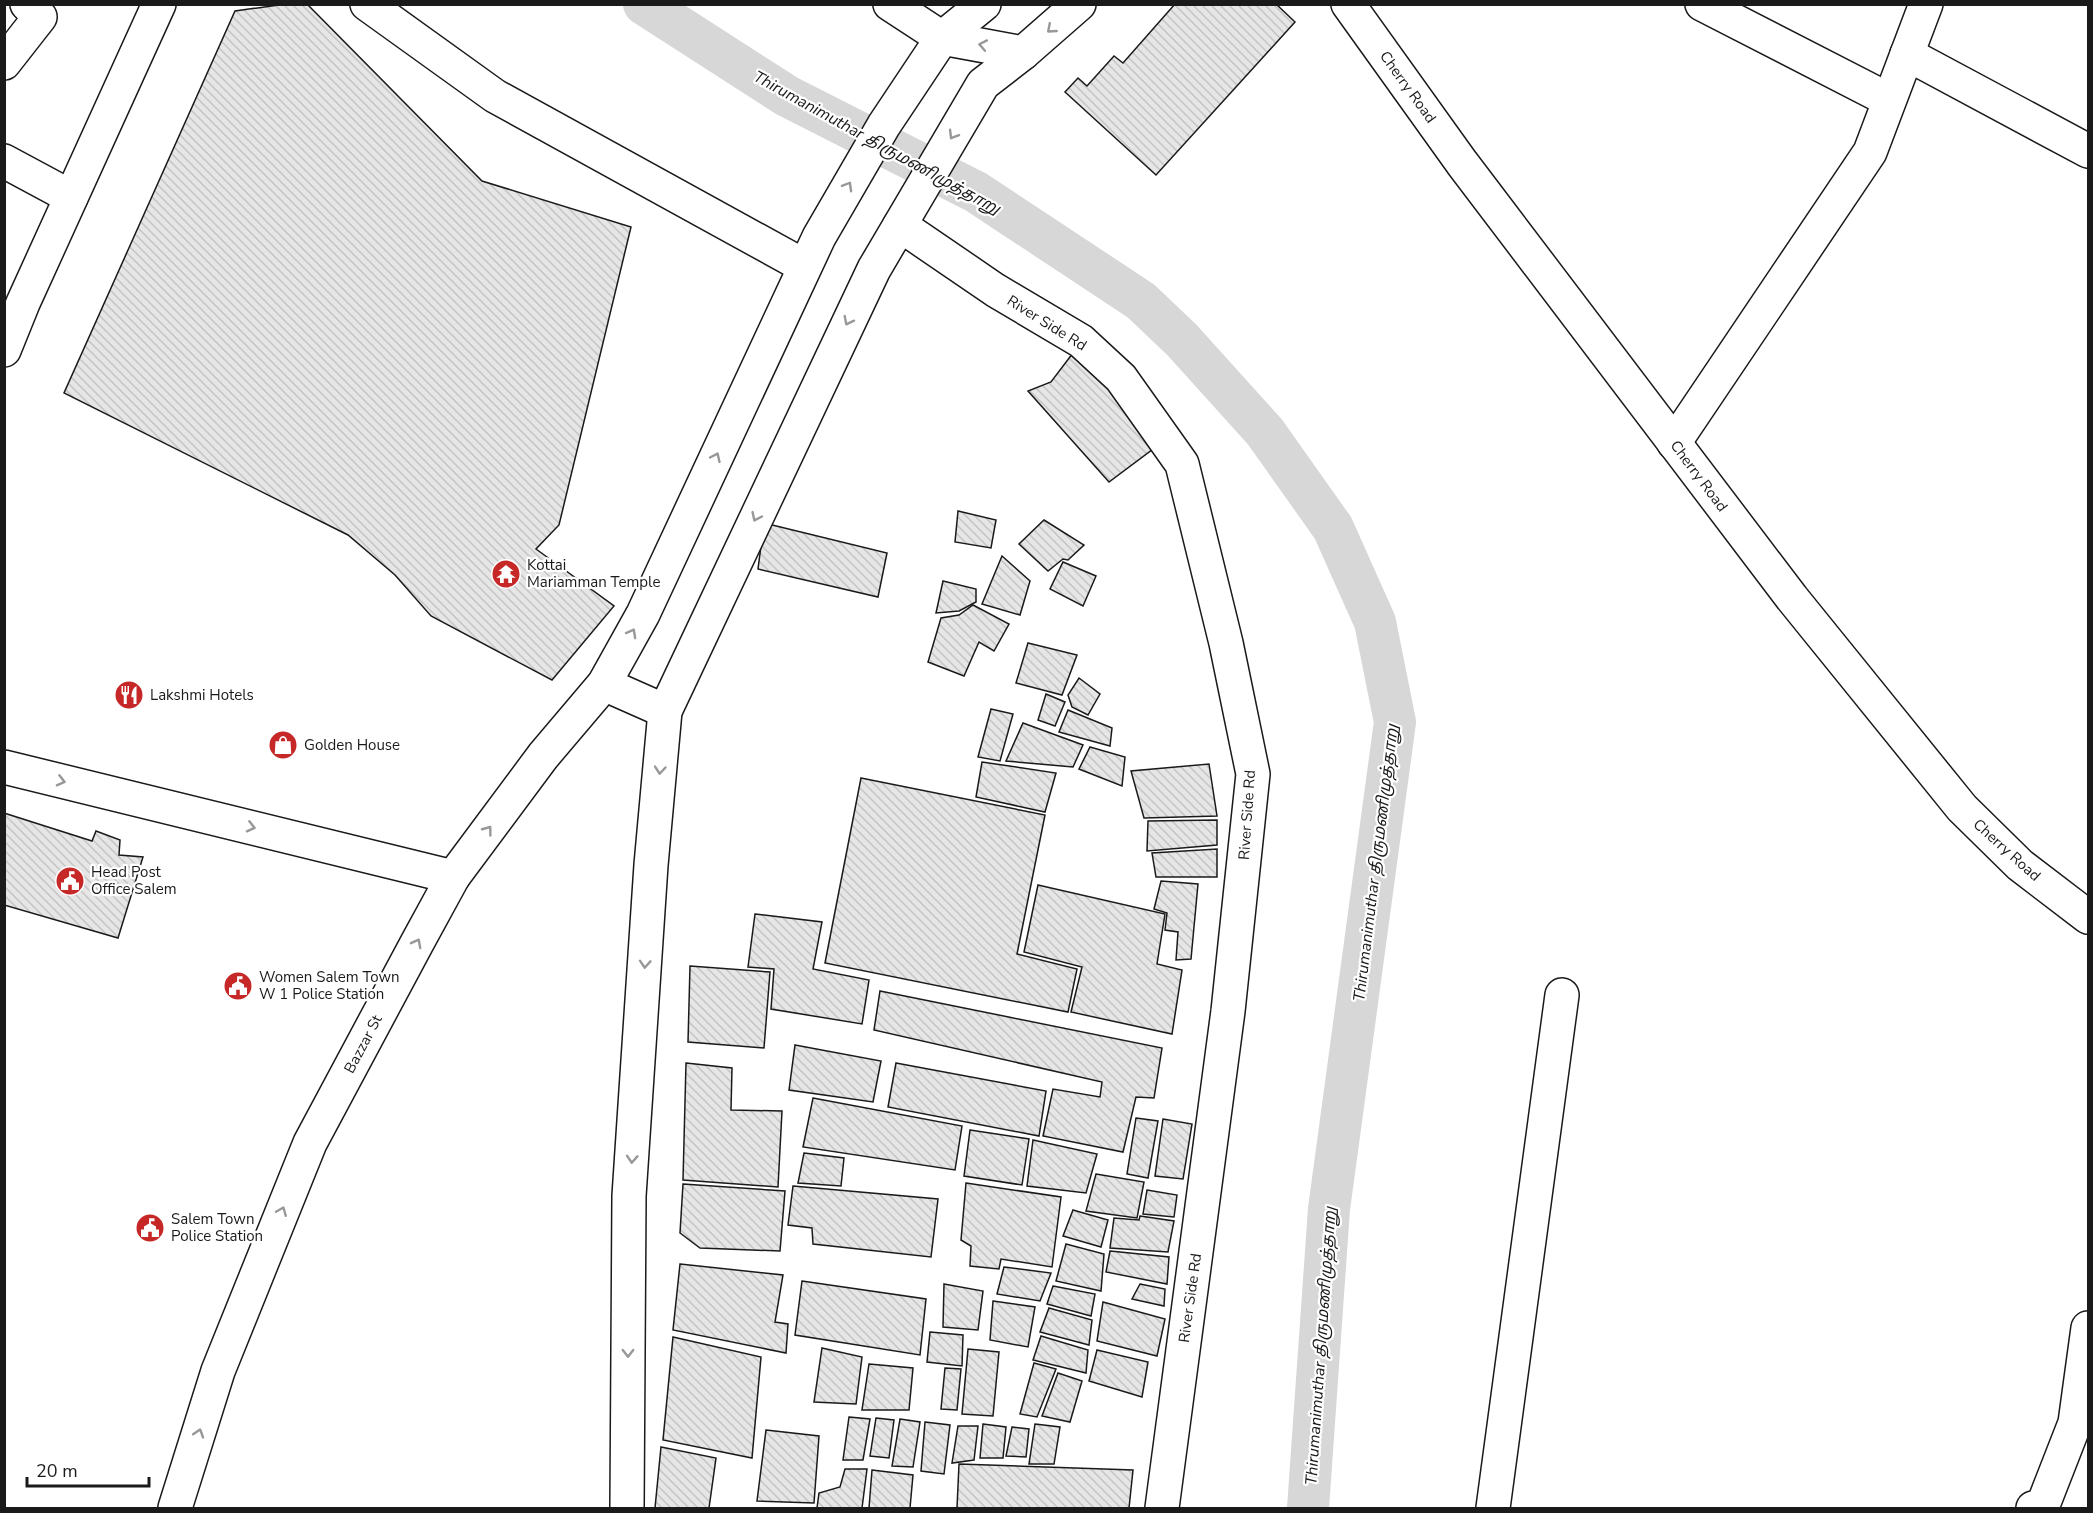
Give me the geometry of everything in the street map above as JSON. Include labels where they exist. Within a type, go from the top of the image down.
[{"type":"main road","points":[[4,63],[40,17],[27,4]]},
{"type":"main road","points":[[4,350],[71,196],[159,4]]},
{"type":"main road","points":[[367,4],[495,96],[804,266]]},
{"type":"main road","points":[[890,4],[918,25],[942,38],[1023,53]]},
{"type":"main road","name":"Bazzar St","points":[[175,1509],[218,1371],[310,1143],[453,876],[543,756],[604,684],[643,614],[819,237],[884,125],[942,38],[984,4]]},
{"type":"main road","points":[[627,1509],[629,1196],[651,865],[665,711],[874,269],[983,84],[1079,4]]},
{"type":"main road","name":"Cherry Road","points":[[1348,4],[1462,163],[1792,598],[1962,808],[2020,865],[2087,916]]},
{"type":"main road","points":[[1702,4],[1889,100]]},
{"type":"main road","points":[[1674,443],[1870,152],[1926,4]]},
{"type":"main road","points":[[1907,54],[2088,151]]},
{"type":"main road","points":[[4,161],[71,196]]},
{"type":"main road","name":"River Side Rd","points":[[900,225],[995,290],[1081,341],[1121,378],[1182,464],[1226,643],[1253,774],[1228,1011],[1162,1509]]},
{"type":"main road","points":[[604,684],[665,711]]},
{"type":"main road","points":[[4,767],[453,876]]},
{"type":"main road","points":[[1493,1509],[1562,995]]},
{"type":"main road","points":[[2039,1507],[2075,1423],[2088,1328]]},
{"type":"building","points":[[286,4],[307,4],[482,181],[631,227],[559,525],[536,549],[614,606],[552,680],[431,616],[395,575],[348,535],[64,393],[235,11]]},
{"type":"building","points":[[1175,4],[1276,4],[1295,22],[1156,175],[1065,92],[1078,78],[1087,86],[1114,56],[1123,63]]},
{"type":"building","points":[[1076,349],[1157,446],[1109,482],[1028,391],[1051,382]]},
{"type":"building","points":[[958,511],[996,520],[991,548],[955,542]]},
{"type":"building","points":[[1044,520],[1084,545],[1068,560],[1063,559],[1048,571],[1019,544]]},
{"type":"building","points":[[764,523],[887,553],[878,597],[758,569]]},
{"type":"building","points":[[1002,556],[1030,581],[1020,615],[982,604]]},
{"type":"building","points":[[1063,562],[1096,576],[1083,606],[1050,589]]},
{"type":"building","points":[[943,581],[976,589],[976,602],[959,611],[936,613]]},
{"type":"building","points":[[973,605],[1009,624],[994,651],[979,642],[964,676],[928,662],[941,618],[959,615]]},
{"type":"building","points":[[1028,643],[1077,655],[1062,695],[1016,683]]},
{"type":"building","points":[[1079,678],[1100,694],[1088,715],[1072,707],[1068,695]]},
{"type":"building","points":[[1046,694],[1065,702],[1055,726],[1038,720]]},
{"type":"building","points":[[991,709],[1013,714],[1000,761],[978,757]]},
{"type":"building","points":[[1068,710],[1112,728],[1110,746],[1059,732]]},
{"type":"building","points":[[1023,723],[1083,745],[1073,767],[1006,761]]},
{"type":"building","points":[[1090,747],[1125,757],[1122,786],[1079,769]]},
{"type":"building","points":[[982,762],[1056,773],[1045,812],[976,797]]},
{"type":"building","points":[[1209,764],[1217,816],[1144,818],[1131,771]]},
{"type":"building","points":[[861,778],[1045,815],[1017,954],[1077,969],[1068,1012],[825,963]]},
{"type":"building","name":"Head Post Office Salem","points":[[4,813],[92,841],[96,831],[120,840],[119,855],[143,857],[118,938],[4,905]]},
{"type":"building","points":[[1217,820],[1217,845],[1147,851],[1148,821]]},
{"type":"building","points":[[1217,849],[1217,877],[1156,877],[1152,853]]},
{"type":"building","points":[[1161,881],[1198,884],[1191,959],[1176,960],[1178,932],[1165,930],[1167,913],[1154,909]]},
{"type":"building","points":[[1038,885],[1165,914],[1157,964],[1182,970],[1172,1034],[1071,1012],[1082,967],[1024,952]]},
{"type":"building","points":[[755,914],[822,922],[813,969],[869,980],[862,1024],[771,1009],[774,969],[748,967]]},
{"type":"building","points":[[690,966],[770,972],[764,1048],[688,1042]]},
{"type":"building","points":[[880,991],[1162,1048],[1154,1098],[1136,1097],[1123,1152],[1043,1136],[1053,1089],[1100,1097],[1102,1082],[874,1030]]},
{"type":"building","points":[[795,1045],[881,1061],[873,1102],[789,1090]]},
{"type":"building","points":[[686,1063],[732,1068],[731,1110],[782,1111],[778,1187],[683,1180]]},
{"type":"building","points":[[896,1063],[1046,1091],[1039,1136],[888,1107]]},
{"type":"building","points":[[813,1098],[962,1126],[955,1170],[803,1147]]},
{"type":"building","points":[[1136,1118],[1158,1121],[1148,1178],[1127,1174]]},
{"type":"building","points":[[1163,1119],[1192,1124],[1183,1179],[1155,1176]]},
{"type":"building","points":[[970,1130],[1029,1139],[1022,1185],[964,1176]]},
{"type":"building","points":[[1033,1140],[1097,1154],[1086,1193],[1027,1186]]},
{"type":"building","points":[[804,1153],[844,1158],[841,1186],[798,1183]]},
{"type":"building","points":[[1096,1174],[1144,1182],[1137,1218],[1086,1211]]},
{"type":"building","points":[[966,1183],[1061,1197],[1052,1267],[1001,1259],[999,1269],[970,1266],[971,1246],[961,1240]]},
{"type":"building","points":[[683,1184],[785,1191],[780,1251],[700,1248],[680,1233]]},
{"type":"building","points":[[793,1186],[938,1199],[931,1257],[813,1244],[812,1228],[788,1225]]},
{"type":"building","points":[[1147,1190],[1177,1195],[1174,1217],[1143,1214]]},
{"type":"building","points":[[1073,1210],[1108,1220],[1101,1247],[1063,1236]]},
{"type":"building","points":[[1140,1216],[1174,1221],[1168,1252],[1110,1248],[1114,1218],[1139,1220]]},
{"type":"building","points":[[1066,1244],[1104,1254],[1101,1291],[1056,1281]]},
{"type":"building","points":[[1110,1251],[1169,1257],[1167,1284],[1106,1272]]},
{"type":"building","points":[[680,1264],[783,1275],[775,1322],[788,1324],[786,1353],[673,1330]]},
{"type":"building","points":[[1004,1267],[1051,1273],[1040,1301],[997,1294]]},
{"type":"building","points":[[802,1281],[926,1299],[920,1355],[795,1335]]},
{"type":"building","points":[[944,1284],[983,1291],[978,1330],[943,1327]]},
{"type":"building","points":[[1140,1284],[1165,1289],[1164,1306],[1132,1299]]},
{"type":"building","points":[[1053,1286],[1095,1294],[1091,1316],[1047,1304]]},
{"type":"building","points":[[993,1301],[1035,1307],[1028,1347],[990,1340]]},
{"type":"building","points":[[1103,1302],[1165,1319],[1157,1356],[1097,1341]]},
{"type":"building","points":[[1049,1308],[1092,1320],[1089,1345],[1040,1332]]},
{"type":"building","points":[[930,1332],[963,1335],[962,1366],[927,1362]]},
{"type":"building","points":[[1041,1336],[1088,1350],[1086,1373],[1033,1360]]},
{"type":"building","points":[[673,1337],[761,1357],[752,1458],[663,1440]]},
{"type":"building","points":[[822,1348],[862,1357],[856,1404],[814,1402]]},
{"type":"building","points":[[968,1349],[999,1352],[993,1416],[962,1414]]},
{"type":"building","points":[[1097,1350],[1148,1362],[1142,1397],[1089,1381]]},
{"type":"building","points":[[1034,1363],[1056,1369],[1037,1417],[1020,1414]]},
{"type":"building","points":[[869,1364],[913,1368],[909,1410],[862,1410]]},
{"type":"building","points":[[945,1368],[961,1369],[957,1410],[941,1409]]},
{"type":"building","points":[[1058,1373],[1082,1381],[1070,1422],[1042,1416]]},
{"type":"building","points":[[849,1417],[870,1419],[863,1460],[843,1460]]},
{"type":"building","points":[[876,1418],[894,1420],[889,1458],[870,1456]]},
{"type":"building","points":[[900,1419],[920,1422],[913,1467],[892,1466]]},
{"type":"building","points":[[925,1422],[950,1425],[944,1474],[921,1471]]},
{"type":"building","points":[[983,1424],[1006,1427],[1003,1458],[980,1458]]},
{"type":"building","points":[[1035,1424],[1060,1427],[1054,1464],[1029,1464]]},
{"type":"building","points":[[958,1426],[978,1426],[974,1460],[952,1463]]},
{"type":"building","points":[[1012,1427],[1029,1429],[1026,1457],[1006,1456]]},
{"type":"building","points":[[766,1430],[819,1436],[814,1503],[757,1501]]},
{"type":"building","points":[[661,1447],[716,1458],[709,1508],[655,1508]]},
{"type":"building","points":[[959,1464],[1133,1470],[1129,1508],[957,1508]]},
{"type":"building","points":[[845,1469],[867,1469],[862,1508],[817,1508],[819,1493],[840,1487]]},
{"type":"building","points":[[872,1470],[913,1475],[910,1508],[869,1508]]},
{"type":"waterway","name":"Thirumanimuthar திருமணிமுத்தாறு","points":[[644,4],[787,96],[976,192],[1141,301],[1182,340],[1265,432],[1333,528],[1375,622],[1395,722],[1329,1209],[1308,1508]]},
{"type":"place","name":"Kottai Mariamman Temple","points":[[506,574]]},
{"type":"place","name":"Lakshmi Hotels","points":[[129,695]]},
{"type":"place","name":"Golden House","points":[[283,745]]},
{"type":"place","name":"Head Post Office Salem","points":[[70,881]]},
{"type":"place","name":"Women Salem Town W 1 Police Station","points":[[238,986]]},
{"type":"place","name":"Salem Town Police Station","points":[[150,1228]]}]
